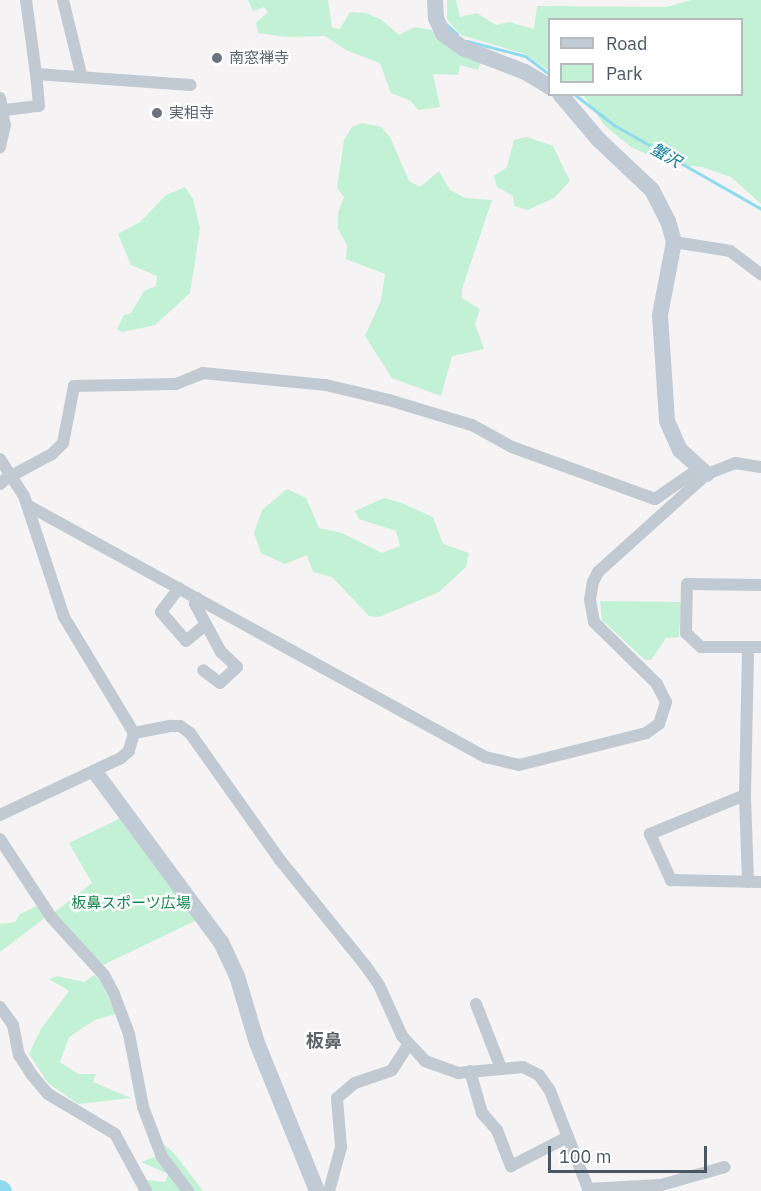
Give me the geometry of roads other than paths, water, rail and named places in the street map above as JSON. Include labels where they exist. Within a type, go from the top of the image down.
[{"type":"street","points":[[0,147],[3,104],[39,106],[26,0]]},
{"type":"street","points":[[63,0],[81,74]]},
{"type":"street","points":[[435,0],[436,18],[443,34],[463,48],[525,72],[548,86]]},
{"type":"street","points":[[36,74],[81,74],[191,85]]},
{"type":"street","points":[[562,96],[598,139],[652,190],[668,221],[674,242],[660,315],[667,422],[681,450],[704,471]]},
{"type":"street","points":[[674,242],[730,251],[761,274]]},
{"type":"street","points":[[0,484],[11,475],[52,454],[63,443],[74,386],[176,384],[203,373],[326,385],[389,400],[472,425],[512,447],[655,499],[704,471],[735,463],[761,467]]},
{"type":"street","points":[[0,459],[27,505],[64,617],[132,724],[134,733],[129,751],[95,772],[0,815]]},
{"type":"street","points":[[27,505],[485,757],[506,764],[544,761],[646,733],[658,724],[666,702],[663,695],[594,621],[591,592],[598,572],[704,471]]},
{"type":"street","points":[[748,882],[744,795],[754,647],[701,647],[686,633],[687,584],[761,585]]},
{"type":"street","points":[[179,588],[161,612],[186,640],[206,624]]},
{"type":"street","points":[[197,598],[195,604],[221,652],[237,667],[220,683],[203,670]]},
{"type":"street","points":[[134,733],[171,726],[180,726],[190,733],[280,860],[365,964],[408,1045],[436,1068],[470,1071],[523,1067],[539,1075],[568,1137],[588,1190],[661,1185],[725,1167]]},
{"type":"street","points":[[95,772],[221,942],[237,976],[257,1043],[317,1191]]},
{"type":"street","points":[[744,795],[650,834],[670,880],[761,882]]},
{"type":"street","points":[[0,839],[51,917],[104,975],[129,1034],[143,1107],[162,1157],[188,1191]]},
{"type":"street","points":[[476,1004],[501,1068]]},
{"type":"street","points":[[0,1007],[13,1025],[19,1055],[32,1075],[48,1094],[115,1134],[146,1191]]},
{"type":"street","points":[[329,1191],[341,1147],[337,1098],[355,1083],[392,1070],[408,1045]]},
{"type":"street","points":[[470,1071],[482,1113],[497,1130],[511,1166],[568,1137]]},
{"type":"waterway","name":"蟹沢","points":[[446,24],[457,34]]},
{"type":"waterway","name":"蟹沢","points":[[467,41],[525,56],[548,73]]},
{"type":"waterway","name":"蟹沢","points":[[577,96],[614,125],[761,209]]},
{"type":"place","name":"南窓禅寺","points":[[217,58]]},
{"type":"place","name":"実相寺","points":[[157,113]]},
{"type":"district","name":"板鼻","points":[[324,1041]]},
{"type":"park label","name":"板鼻スポーツ広場","points":[[131,903]]}]
